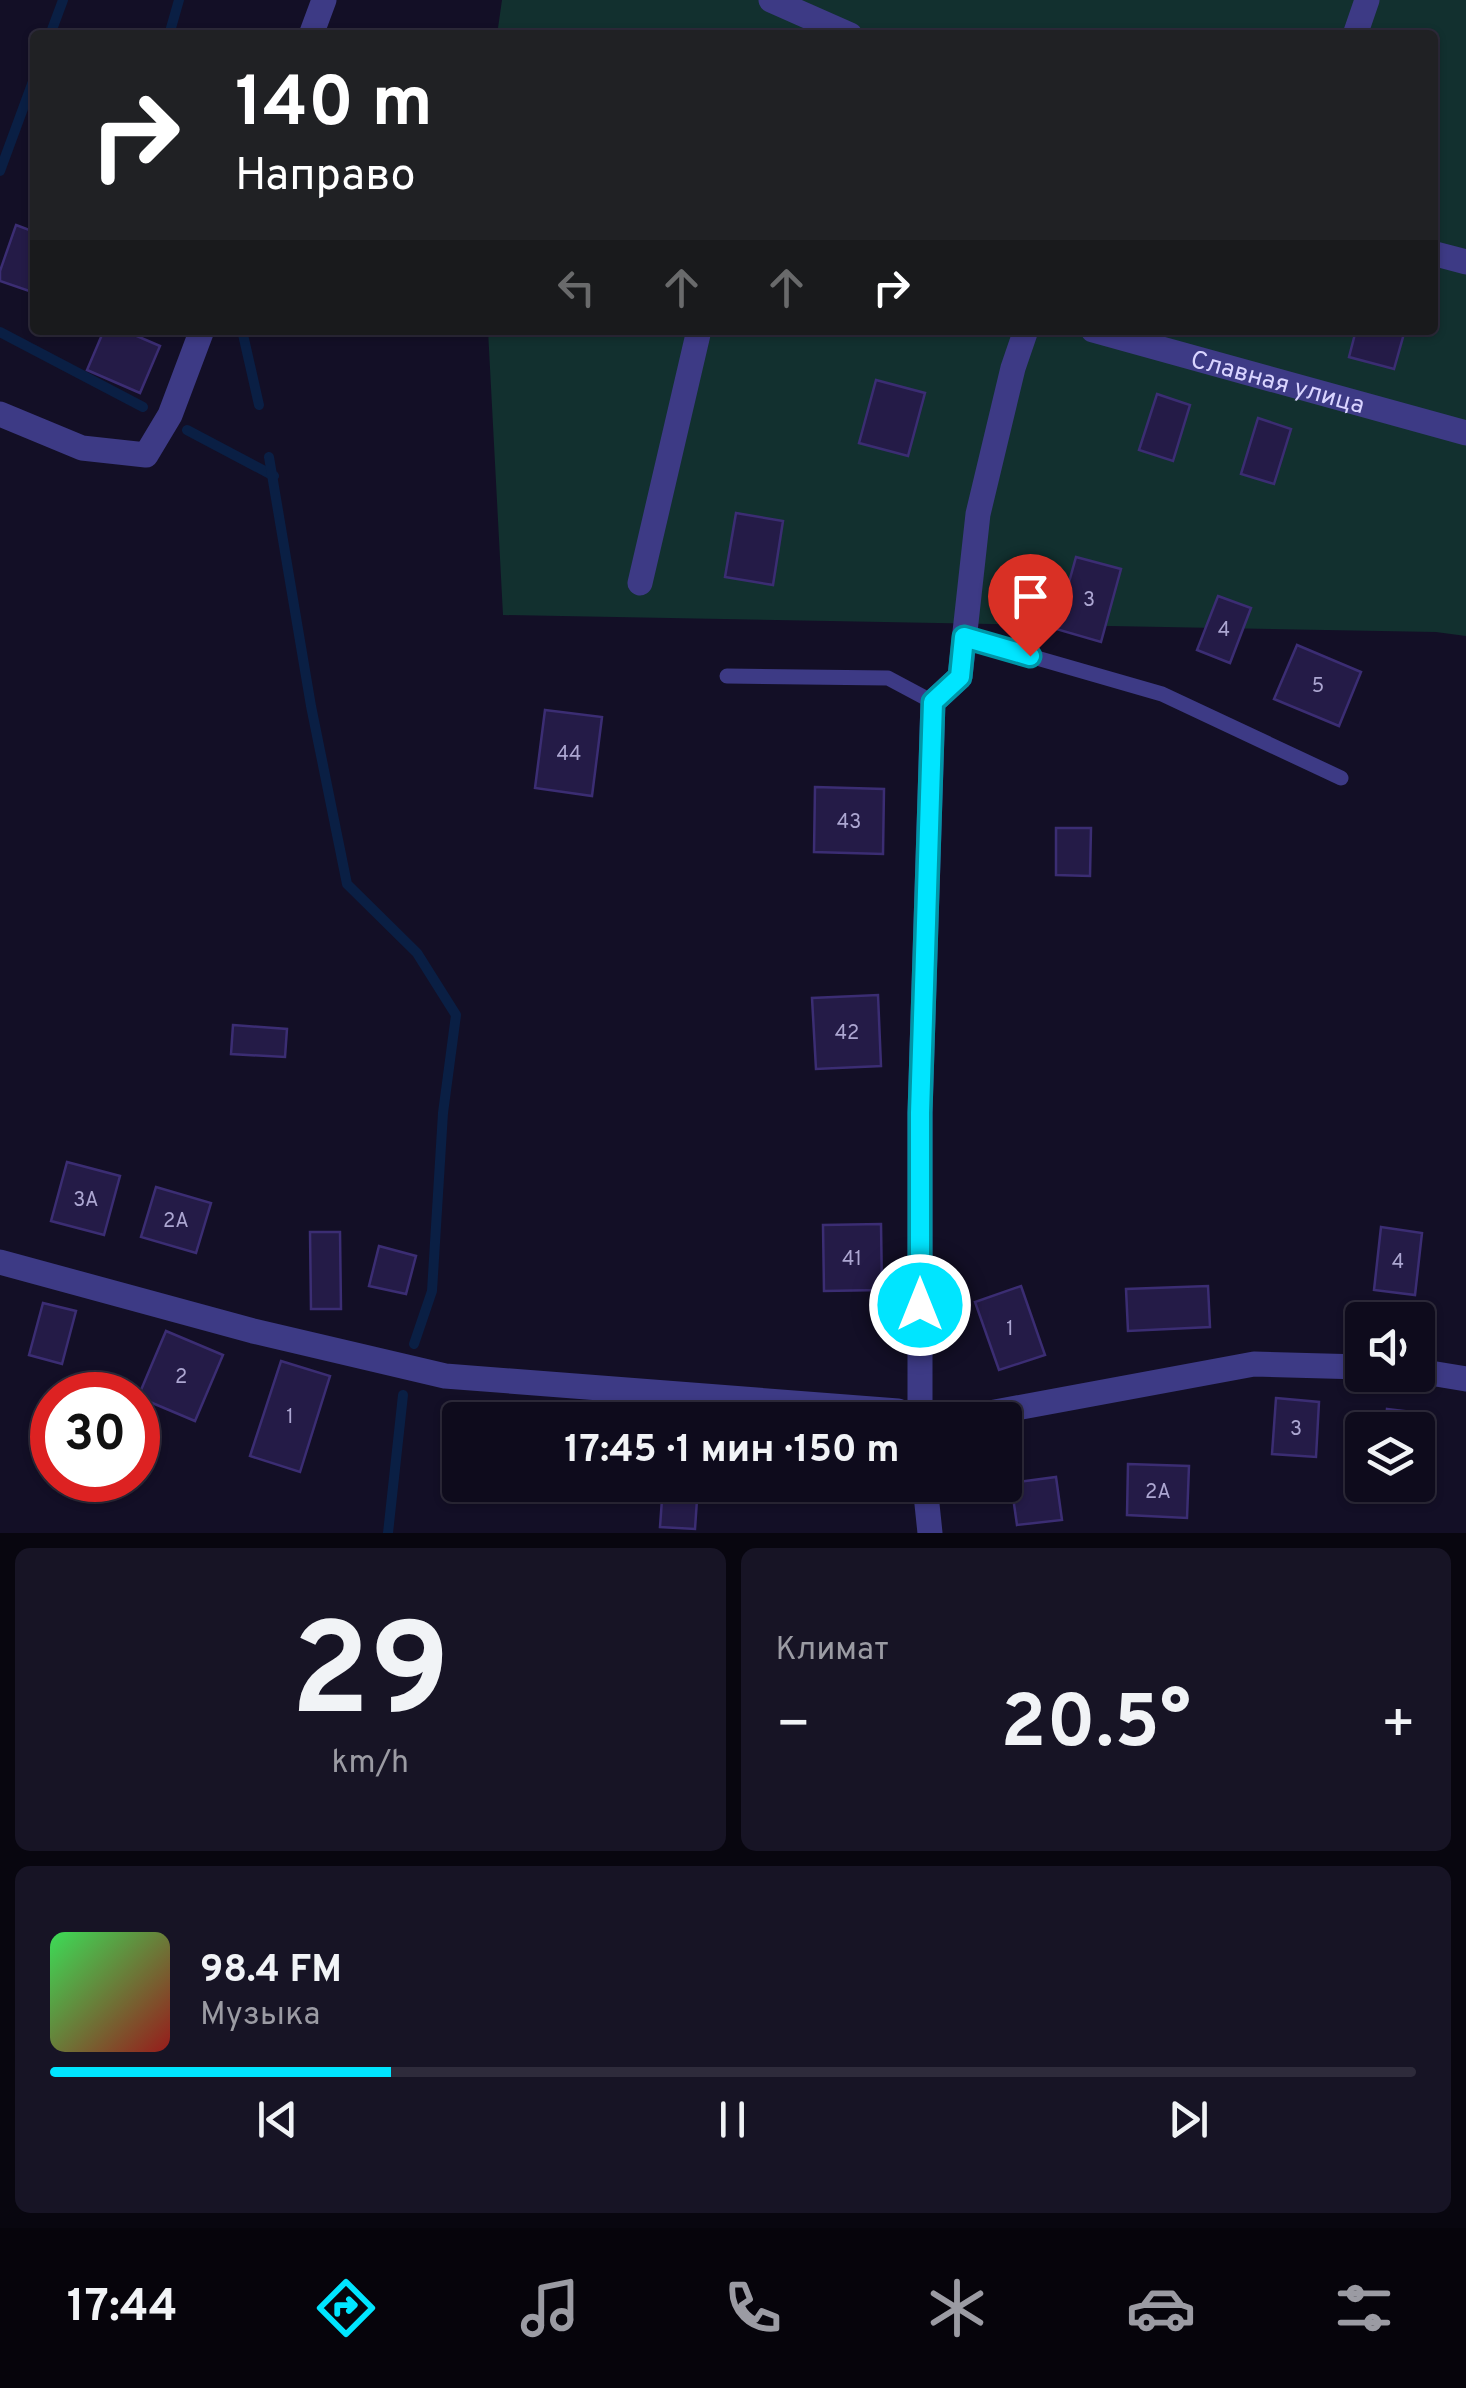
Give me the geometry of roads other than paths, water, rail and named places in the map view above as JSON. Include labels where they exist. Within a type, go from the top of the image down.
[{"type":"street","points":[[314,30],[324,0]]},
{"type":"street","points":[[771,0],[799,5],[842,30]]},
{"type":"street","points":[[1357,30],[1367,0]]},
{"type":"street","points":[[788,30],[799,5]]},
{"type":"street","points":[[1438,255],[1466,262]]},
{"type":"street","points":[[0,414],[82,448],[146,455],[170,416],[200,335]]},
{"type":"street","points":[[640,584],[698,335]]},
{"type":"street","points":[[964,637],[978,514],[1024,335]]},
{"type":"street","name":"Славная улица","points":[[1110,335],[1466,433]]},
{"type":"street","points":[[920,1402],[920,1113],[933,702]]},
{"type":"street","points":[[0,1262],[254,1331],[445,1376],[760,1402]]},
{"type":"street","points":[[1022,1407],[1254,1364],[1345,1367]]},
{"type":"street","points":[[1435,1374],[1466,1379]]},
{"type":"street","points":[[927,1502],[930,1533]]},
{"type":"lane","points":[[727,676],[888,678],[933,702],[960,677],[964,637],[1162,694],[1341,778]]},
{"type":"waterway","points":[[52,30],[63,0]]},
{"type":"waterway","points":[[170,30],[179,0]]},
{"type":"waterway","points":[[0,171],[30,90]]},
{"type":"waterway","points":[[0,332],[143,407]]},
{"type":"waterway","points":[[243,335],[259,405]]},
{"type":"waterway","points":[[187,430],[274,476]]},
{"type":"waterway","points":[[269,457],[311,706],[347,884],[417,953],[456,1015],[443,1113],[432,1291],[414,1344]]},
{"type":"waterway","points":[[388,1533],[403,1395]]}]
